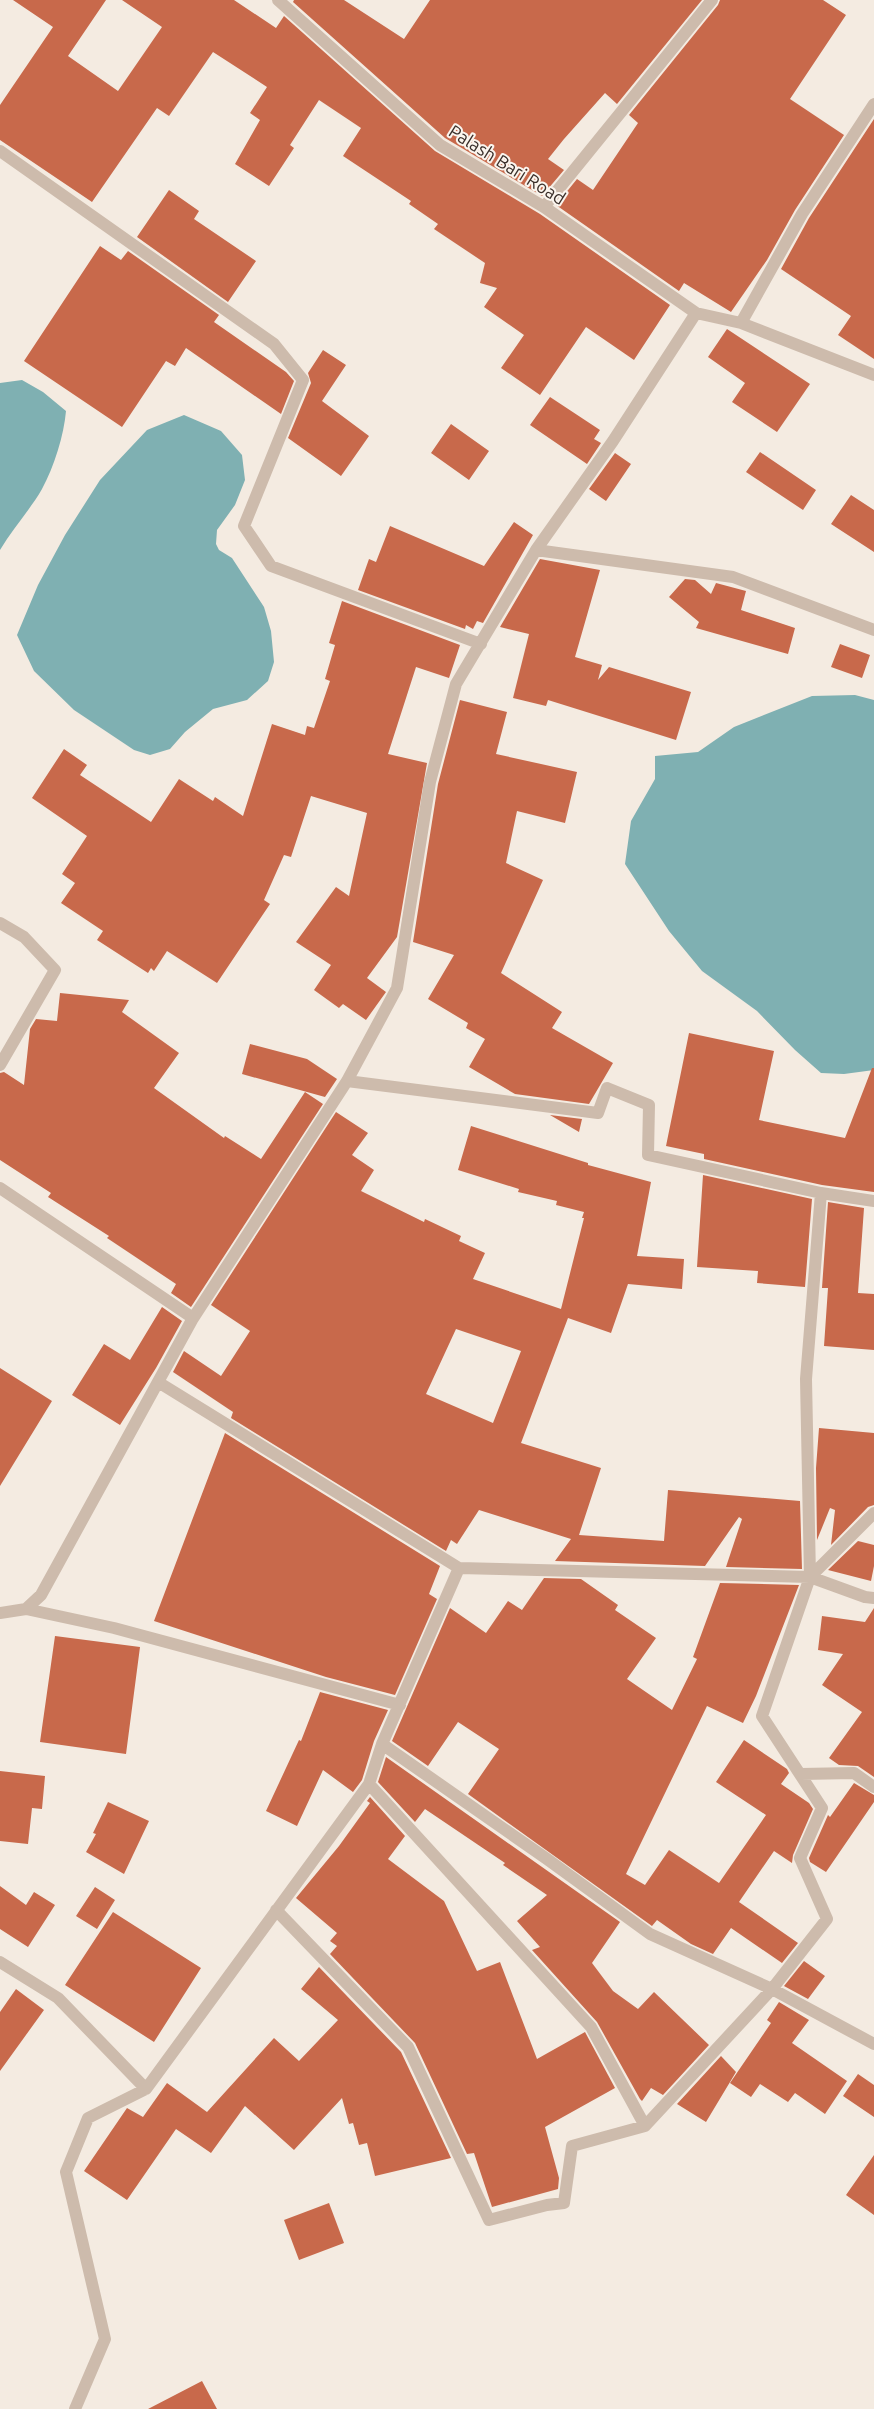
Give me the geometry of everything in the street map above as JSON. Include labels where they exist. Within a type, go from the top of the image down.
[{"type":"street","points":[[544,207],[712,0]]},
{"type":"street","name":"Palash Bari Road","points":[[283,2],[440,145],[544,207],[696,313],[741,323],[874,375]]},
{"type":"street","points":[[741,323],[802,214],[874,104]]},
{"type":"street","points":[[0,152],[274,344],[303,380],[244,526],[271,566],[481,644]]},
{"type":"street","points":[[26,1609],[41,1595],[193,1318],[347,1081],[397,988],[430,782],[456,684],[536,550],[613,441],[696,313]]},
{"type":"street","points":[[536,550],[733,577],[874,630]]},
{"type":"street","points":[[0,923],[24,937],[55,970],[0,1065]]},
{"type":"street","points":[[347,1081],[598,1112],[607,1088],[649,1105],[648,1155],[821,1193],[874,1201]]},
{"type":"street","points":[[0,1188],[193,1318]]},
{"type":"street","points":[[276,1910],[408,2047],[489,2220],[547,2205],[564,2203],[572,2146],[645,2126],[772,1988],[827,1919],[800,1858],[822,1808],[762,1716],[810,1577],[806,1379],[821,1193]]},
{"type":"street","points":[[158,1382],[459,1568],[810,1577],[865,1597],[874,1598]]},
{"type":"street","points":[[810,1577],[874,1513]]},
{"type":"street","points":[[76,2409],[105,2339],[66,2172],[88,2118],[146,2089],[369,1784],[382,1744],[400,1705],[417,1659],[459,1568]]},
{"type":"street","points":[[0,1613],[26,1609],[114,1628],[400,1705]]},
{"type":"street","points":[[382,1744],[547,1859],[650,1934],[772,1988],[874,2044]]},
{"type":"street","points":[[801,1774],[854,1773],[874,1786]]},
{"type":"street","points":[[369,1784],[591,2027],[645,2126]]},
{"type":"street","points":[[0,1962],[58,1998],[146,2089]]},
{"type":"water","points":[[22,380],[43,392],[66,411],[65,420],[51,471],[37,497],[0,550],[0,383]]},
{"type":"water","points":[[184,415],[221,431],[242,455],[245,480],[235,505],[217,530],[216,544],[219,550],[232,558],[264,607],[271,631],[274,662],[268,681],[247,700],[213,709],[185,732],[170,749],[150,755],[134,750],[74,710],[34,671],[17,635],[38,585],[65,535],[100,480],[147,430]]},
{"type":"water","points":[[855,695],[874,700],[874,1070],[844,1074],[821,1073],[795,1050],[757,1011],[702,971],[669,931],[625,864],[631,821],[655,779],[655,756],[698,752],[734,727],[812,696]]},
{"type":"building","points":[[13,0],[106,0],[68,56],[118,91],[162,27],[122,0],[234,0],[276,28],[284,16],[435,151],[540,214],[670,305],[634,360],[586,327],[540,395],[501,368],[524,335],[484,307],[497,288],[480,283],[485,263],[434,229],[438,224],[409,204],[411,201],[343,156],[361,128],[319,100],[290,145],[294,148],[269,186],[235,164],[260,120],[250,113],[267,87],[213,52],[169,116],[157,108],[92,202],[0,140],[0,105],[53,27]]},
{"type":"building","points":[[294,0],[344,0],[404,39],[430,0],[702,0],[617,104],[605,93],[564,139],[548,159],[564,170],[542,196],[445,138],[293,2]]},
{"type":"building","points":[[720,0],[823,0],[846,15],[790,99],[844,135],[795,210],[767,260],[731,312],[684,283],[679,291],[556,205],[577,179],[593,190],[638,123],[629,115],[718,5]]},
{"type":"building","points":[[874,119],[874,359],[838,335],[851,316],[781,269],[809,218]]},
{"type":"building","points":[[169,190],[199,211],[194,219],[256,261],[228,302],[137,237]]},
{"type":"building","points":[[100,246],[121,260],[128,251],[219,315],[214,322],[286,372],[294,381],[281,414],[186,348],[175,366],[166,361],[122,427],[24,361]]},
{"type":"building","points":[[727,329],[810,384],[777,432],[732,402],[745,383],[708,357]]},
{"type":"building","points":[[323,350],[346,365],[322,401],[369,436],[341,476],[288,438],[311,383],[308,373]]},
{"type":"building","points":[[550,397],[600,430],[594,439],[601,443],[587,464],[530,425]]},
{"type":"building","points":[[451,424],[489,451],[469,480],[431,453]]},
{"type":"building","points":[[760,452],[816,490],[803,510],[746,472]]},
{"type":"building","points":[[615,453],[631,464],[606,501],[589,489]]},
{"type":"building","points":[[851,495],[874,510],[874,552],[831,524]]},
{"type":"building","points":[[514,522],[533,535],[483,623],[477,621],[473,629],[466,625],[465,629],[358,590],[369,559],[376,562],[390,526],[484,566]]},
{"type":"building","points":[[540,559],[600,570],[575,657],[602,665],[598,680],[609,667],[691,692],[676,740],[548,700],[546,706],[513,698],[529,634],[500,627]]},
{"type":"building","points":[[685,579],[695,580],[711,594],[716,583],[746,591],[741,610],[795,628],[788,654],[696,628],[699,622],[669,597]]},
{"type":"building","points":[[342,601],[460,645],[449,678],[416,667],[388,754],[427,763],[397,937],[367,978],[386,992],[366,1020],[343,1004],[339,1008],[314,990],[331,965],[296,942],[336,887],[349,896],[367,813],[311,796],[291,857],[284,855],[264,900],[270,904],[217,983],[167,951],[154,971],[151,968],[148,973],[97,940],[103,931],[61,903],[75,883],[62,874],[87,836],[32,798],[64,749],[87,765],[80,775],[151,822],[179,779],[213,801],[215,797],[243,816],[272,724],[305,735],[307,726],[314,728],[330,681],[325,679],[335,645],[329,643]]},
{"type":"building","points":[[840,644],[870,655],[862,678],[831,667]]},
{"type":"building","points":[[460,700],[507,712],[496,754],[577,772],[565,823],[517,811],[506,863],[543,880],[501,973],[562,1012],[552,1028],[613,1063],[589,1104],[515,1094],[469,1067],[485,1039],[466,1028],[468,1023],[428,999],[454,955],[413,942],[438,784]]},
{"type":"building","points":[[60,993],[129,1000],[122,1012],[179,1053],[154,1088],[224,1138],[225,1136],[261,1159],[305,1092],[323,1104],[191,1307],[171,1293],[176,1284],[107,1238],[109,1236],[48,1197],[51,1193],[0,1160],[0,1073],[4,1072],[24,1085],[30,1029],[36,1019],[57,1021]]},
{"type":"building","points":[[689,1033],[774,1051],[759,1120],[845,1138],[872,1068],[874,1068],[874,1192],[822,1185],[704,1159],[704,1154],[666,1146]]},
{"type":"building","points":[[250,1044],[307,1059],[337,1079],[325,1097],[242,1074]]},
{"type":"building","points":[[336,1112],[368,1133],[352,1155],[374,1170],[361,1191],[424,1222],[425,1219],[461,1236],[459,1241],[485,1253],[473,1279],[561,1309],[584,1212],[556,1205],[557,1201],[518,1192],[519,1189],[458,1170],[471,1126],[588,1163],[588,1165],[651,1182],[637,1256],[684,1259],[682,1289],[628,1284],[611,1333],[568,1318],[521,1443],[601,1468],[579,1535],[664,1541],[668,1490],[800,1501],[802,1569],[726,1567],[742,1519],[739,1517],[705,1566],[555,1561],[571,1539],[479,1510],[457,1544],[451,1540],[446,1551],[231,1418],[233,1412],[173,1372],[184,1351],[221,1376],[250,1331],[211,1305]],"holes":[[[456,1329],[521,1351],[493,1423],[426,1394]]]},
{"type":"building","points":[[550,1115],[582,1119],[579,1132]]},
{"type":"building","points":[[703,1175],[812,1199],[805,1287],[757,1283],[758,1271],[697,1267]]},
{"type":"building","points":[[828,1202],[864,1208],[858,1293],[874,1294],[874,1350],[824,1346],[828,1288],[822,1288]]},
{"type":"building","points":[[162,1307],[182,1321],[156,1368],[120,1425],[72,1395],[104,1344],[130,1360]]},
{"type":"building","points":[[0,1368],[52,1401],[0,1486]]},
{"type":"building","points":[[819,1428],[874,1433],[874,1505],[868,1507],[831,1545],[835,1510],[830,1508],[817,1540],[816,1468]]},
{"type":"building","points":[[225,1433],[440,1566],[429,1594],[437,1599],[395,1695],[326,1677],[154,1621]]},
{"type":"building","points":[[858,1541],[874,1545],[874,1566],[871,1581],[828,1570]]},
{"type":"building","points":[[544,1578],[581,1579],[618,1605],[615,1610],[656,1638],[627,1679],[672,1710],[697,1659],[693,1657],[720,1583],[799,1585],[756,1696],[743,1723],[707,1706],[626,1874],[645,1885],[669,1850],[719,1883],[766,1815],[716,1782],[744,1740],[787,1769],[789,1773],[781,1784],[809,1803],[813,1809],[793,1855],[792,1863],[774,1851],[739,1902],[798,1943],[782,1963],[731,1928],[713,1954],[691,1944],[657,1920],[652,1926],[468,1794],[499,1749],[458,1722],[428,1766],[392,1741],[450,1608],[486,1633],[508,1601],[522,1610]]},
{"type":"building","points":[[874,1608],[874,1777],[858,1766],[839,1765],[829,1758],[862,1712],[822,1685],[843,1654],[818,1650],[822,1616],[865,1622]]},
{"type":"building","points":[[55,1636],[140,1647],[126,1754],[40,1742]]},
{"type":"building","points":[[320,1692],[388,1710],[374,1741],[362,1780],[353,1792],[323,1770],[297,1826],[266,1811],[299,1740],[301,1741]]},
{"type":"building","points":[[386,1757],[620,1922],[592,1963],[613,1991],[638,2009],[654,1992],[709,2045],[663,2095],[651,2088],[642,2101],[640,2099],[597,2022],[532,1950],[540,1947],[517,1921],[547,1895],[503,1865],[505,1863],[425,1809],[415,1822],[378,1782]]},
{"type":"building","points":[[0,1771],[45,1776],[42,1809],[32,1808],[28,1844],[0,1841]]},
{"type":"building","points":[[854,1783],[874,1795],[874,1802],[826,1872],[810,1862],[809,1858],[828,1815],[830,1817]]},
{"type":"building","points":[[370,1797],[405,1836],[388,1859],[444,1901],[477,1971],[500,1962],[537,2059],[585,2032],[615,2088],[545,2127],[559,2178],[558,2189],[492,2207],[474,2153],[467,2154],[415,2043],[330,1954],[337,1946],[330,1941],[337,1933],[296,1898],[339,1846],[370,1803],[367,1801]]},
{"type":"building","points":[[108,1802],[149,1821],[124,1874],[86,1852],[96,1834],[93,1833]]},
{"type":"building","points":[[0,1886],[26,1905],[34,1892],[55,1905],[28,1947],[0,1929]]},
{"type":"building","points":[[95,1887],[115,1900],[97,1929],[76,1916]]},
{"type":"building","points":[[113,1912],[201,1968],[154,2042],[65,1985]]},
{"type":"building","points":[[804,1961],[825,1976],[808,1999],[784,1986]]},
{"type":"building","points":[[319,1967],[401,2052],[451,2158],[375,2176],[367,2143],[359,2145],[353,2123],[349,2124],[342,2098],[294,2150],[245,2106],[211,2153],[176,2129],[127,2200],[84,2171],[127,2108],[143,2117],[167,2083],[207,2112],[274,2038],[299,2061],[338,2020],[301,1989]]},
{"type":"building","points":[[16,1989],[44,2010],[0,2071],[0,2012]]},
{"type":"building","points":[[779,2002],[809,2020],[792,2043],[847,2081],[825,2114],[795,2093],[788,2102],[760,2084],[751,2097],[730,2083],[771,2023],[767,2020]]},
{"type":"building","points":[[721,2056],[736,2072],[706,2122],[677,2104]]},
{"type":"building","points":[[858,2074],[874,2085],[874,2117],[843,2096]]},
{"type":"building","points":[[874,2155],[874,2215],[846,2195]]},
{"type":"building","points":[[329,2203],[344,2243],[299,2260],[284,2220]]},
{"type":"building","points":[[202,2381],[217,2409],[148,2409]]}]
